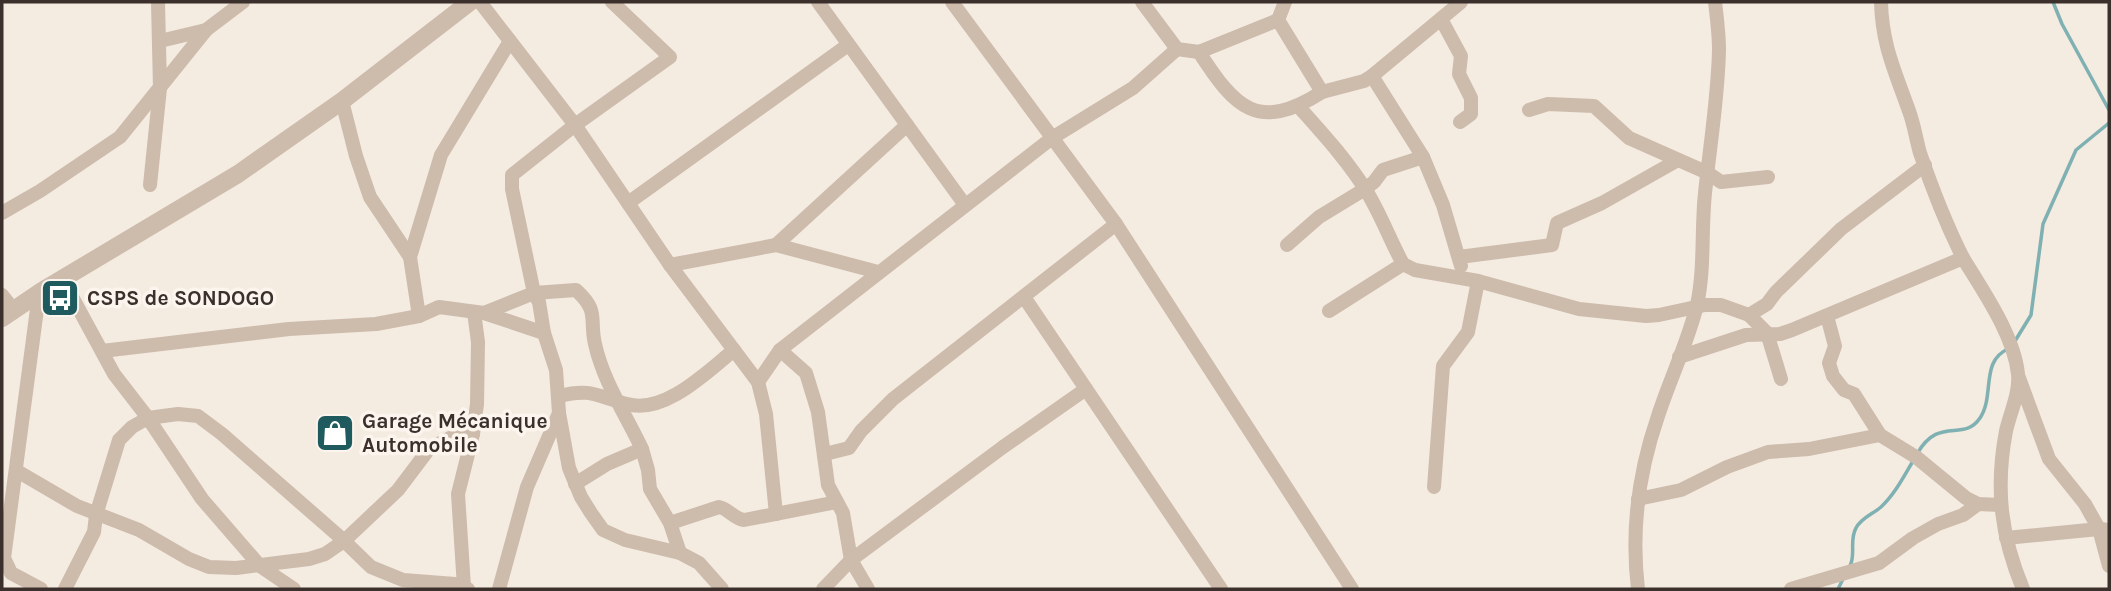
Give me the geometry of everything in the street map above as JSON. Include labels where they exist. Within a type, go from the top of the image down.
[{"type":"street","points":[[150,185],[160,88],[158,2]]},
{"type":"street","points":[[3,209],[40,191],[120,137],[206,30],[243,2]]},
{"type":"street","points":[[6,307],[39,294],[237,174],[342,101],[470,2]]},
{"type":"street","points":[[480,2],[575,125],[670,265],[758,382],[766,414],[775,514]]},
{"type":"street","points":[[611,2],[670,57],[575,125],[513,174],[512,189],[534,293],[556,370],[559,413],[569,468],[580,497],[603,530],[634,544],[680,553],[705,567],[722,589]]},
{"type":"street","points":[[818,2],[965,205]]},
{"type":"street","points":[[951,2],[1116,224],[1352,589]]},
{"type":"street","points":[[1142,2],[1177,49],[1199,52],[1278,20],[1285,2]]},
{"type":"street","points":[[1199,52],[1222,87],[1249,109],[1261,113],[1280,111],[1299,107],[1322,92],[1364,81],[1461,2]]},
{"type":"street","points":[[1638,589],[1634,547],[1639,499],[1657,418],[1696,307],[1705,244],[1705,196],[1719,48],[1715,2]]},
{"type":"street","points":[[1881,2],[1882,28],[1887,49],[1950,232],[2010,345],[2049,459],[2104,530],[2109,566]]},
{"type":"street","points":[[1441,19],[1461,56],[1459,74],[1471,98],[1471,114],[1460,122]]},
{"type":"street","points":[[1278,20],[1322,92]]},
{"type":"street","points":[[160,41],[206,30]]},
{"type":"street","points":[[410,257],[441,155],[510,41]]},
{"type":"street","points":[[628,203],[848,46]]},
{"type":"street","points":[[758,382],[780,350],[878,272],[1052,138],[1133,88],[1177,49]]},
{"type":"street","points":[[1372,76],[1423,157],[1443,205],[1449,232],[1471,279],[1468,332],[1443,366],[1434,487]]},
{"type":"street","points":[[342,101],[370,197],[410,257],[419,316]]},
{"type":"street","points":[[1529,110],[1548,104],[1594,106],[1629,138],[1708,173],[1721,182],[1768,177]]},
{"type":"street","points":[[1299,107],[1345,160],[1365,189],[1403,264],[1415,270],[1471,279],[1579,309],[1646,316],[1705,305],[1721,305],[1749,315],[1767,333],[1781,379]]},
{"type":"street","points":[[775,245],[907,125]]},
{"type":"street","points":[[1287,245],[1319,217],[1374,182],[1383,170],[1423,157]]},
{"type":"street","points":[[1459,257],[1552,245],[1557,223],[1602,203],[1678,160]]},
{"type":"street","points":[[1749,315],[1767,304],[1841,229],[1925,165]]},
{"type":"street","points":[[825,454],[849,448],[861,431],[892,400],[1116,224]]},
{"type":"street","points":[[670,265],[775,245],[878,272]]},
{"type":"street","points":[[1679,357],[1746,335],[1792,331],[1963,258]]},
{"type":"street","points":[[1329,312],[1403,264]]},
{"type":"street","points":[[62,280],[114,374],[148,418],[202,499],[260,566],[294,589]]},
{"type":"street","points":[[479,312],[534,293],[576,290],[586,299],[593,310],[595,345],[608,383],[642,449],[650,489],[670,523],[680,553]]},
{"type":"street","points":[[39,294],[4,558],[6,576],[41,589]]},
{"type":"street","points":[[1024,297],[1221,589]]},
{"type":"street","points":[[102,351],[289,329],[376,324],[419,316],[439,307],[479,312],[544,333]]},
{"type":"street","points":[[65,589],[94,532],[96,515],[119,440],[132,427],[148,418],[178,414],[198,416],[222,434],[371,567],[396,578],[441,582],[466,588],[458,494],[473,434],[479,377],[479,312]]},
{"type":"street","points":[[1827,316],[1835,346],[1829,363],[1833,376],[1843,390],[1854,394],[1880,435],[1916,457],[1956,491],[1978,503],[2000,505]]},
{"type":"street","points":[[558,396],[586,391],[620,402],[639,406],[652,405],[670,399],[734,349]]},
{"type":"street","points":[[780,350],[806,373],[818,412],[828,485],[843,513],[851,560],[868,589]]},
{"type":"street","points":[[2019,377],[2006,432],[2000,505],[2011,561],[2023,589]]},
{"type":"street","points":[[822,589],[851,560],[1086,389]]},
{"type":"street","points":[[499,589],[527,487],[559,413]]},
{"type":"street","points":[[17,471],[96,515],[131,526],[189,559],[209,567],[219,569],[260,566],[325,554],[344,541],[398,490],[429,449],[450,438],[473,434]]},
{"type":"street","points":[[1639,499],[1681,490],[1727,467],[1768,452],[1809,450],[1880,435]]},
{"type":"street","points":[[575,484],[607,464],[642,449]]},
{"type":"street","points":[[670,523],[719,507],[738,519],[837,502]]},
{"type":"street","points":[[1791,589],[1880,563],[1913,538],[1938,524],[1963,515],[1978,503]]},
{"type":"street","points":[[2006,538],[2104,530]]},
{"type":"waterway","points":[[2053,2],[2062,24],[2109,110]]},
{"type":"waterway","points":[[2015,341],[2031,315],[2043,224],[2076,150],[2109,123]]},
{"type":"waterway","points":[[1917,454],[1934,435],[1966,429],[1980,418],[1987,400],[1994,362],[2008,349]]},
{"type":"waterway","points":[[1850,566],[1856,528],[1886,502],[1913,461]]},
{"type":"waterway","points":[[1838,589],[1843,579]]},
{"type":"place","name":"CSPS de SONDOGO","points":[[60,298]]},
{"type":"place","name":"Garage Mécanique Automobile","points":[[335,433]]}]
